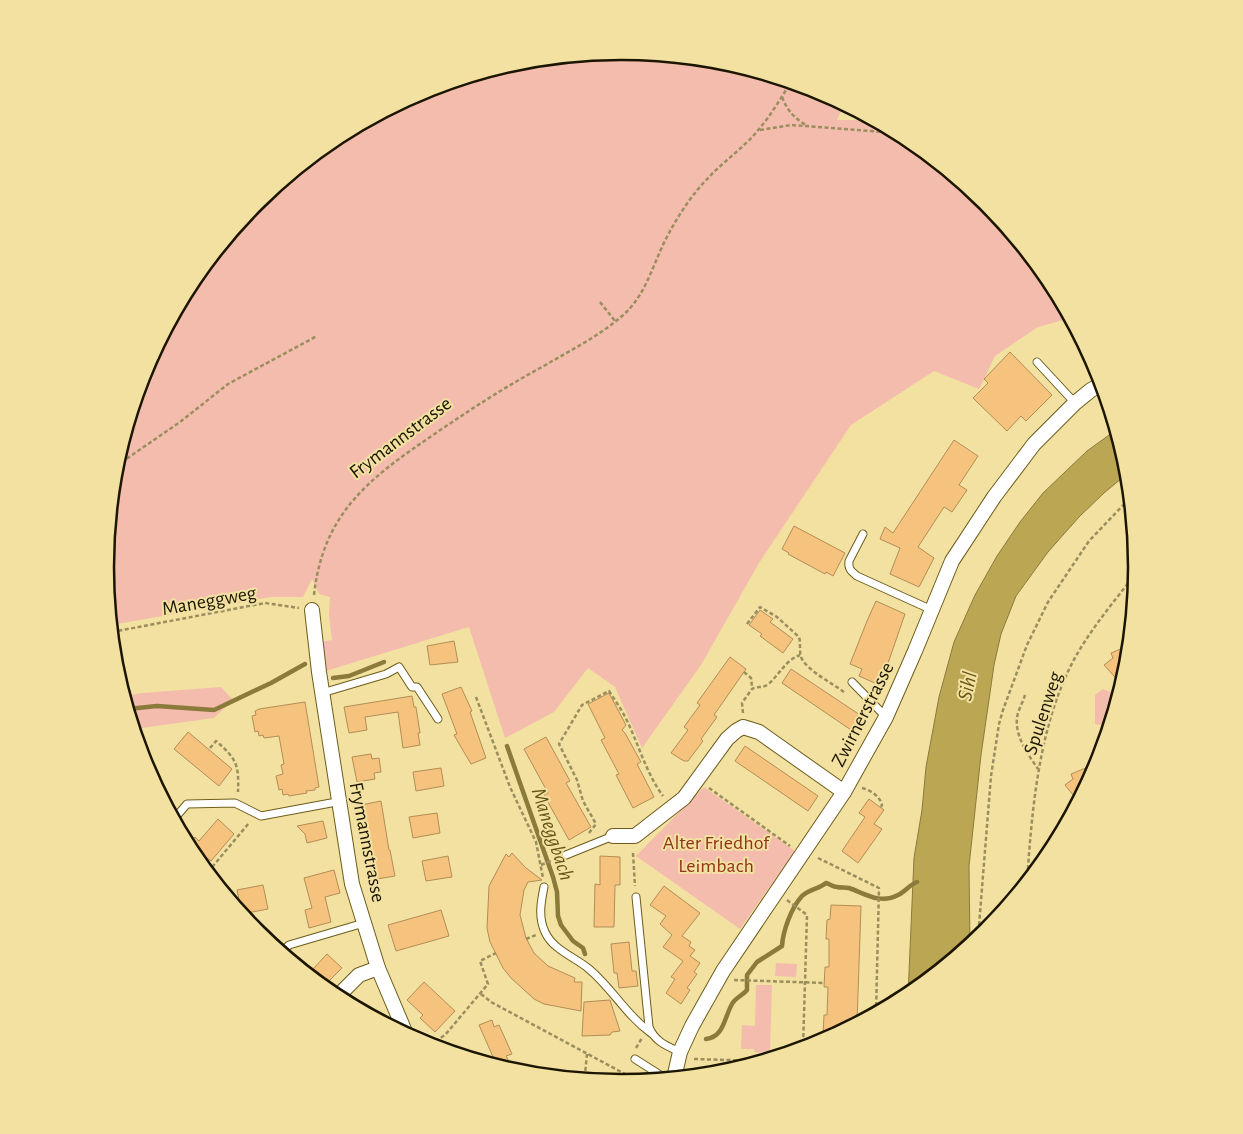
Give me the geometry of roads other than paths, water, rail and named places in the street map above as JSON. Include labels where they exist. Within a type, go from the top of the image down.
[{"type":"street","name":"Zwirnerstrasse","points":[[676,1071],[680,1052],[702,1005],[722,971],[798,851],[846,788],[886,717],[952,561],[994,497],[1034,444],[1075,403],[1096,387]]},
{"type":"street","name":"Frymannstrasse","points":[[312,610],[322,694],[352,884],[378,968],[402,1024]]},
{"type":"street","points":[[613,836],[635,836],[684,798],[726,739],[743,727],[759,732],[846,788]]},
{"type":"street","points":[[343,991],[359,975],[378,968]]},
{"type":"lane","points":[[1038,362],[1075,403]]},
{"type":"lane","points":[[863,534],[849,561],[851,571],[857,576],[932,610]]},
{"type":"lane","points":[[322,694],[386,674],[399,667],[412,687],[417,687],[438,719]]},
{"type":"lane","points":[[852,682],[886,717]]},
{"type":"lane","points":[[179,814],[187,804],[235,803],[261,816],[331,803]]},
{"type":"lane","points":[[566,855],[613,836]]},
{"type":"lane","points":[[544,887],[540,914],[546,935],[561,950],[595,974],[634,1019],[660,1042],[680,1052]]},
{"type":"lane","points":[[636,897],[649,1031]]},
{"type":"lane","points":[[286,948],[289,945],[364,923]]},
{"type":"lane","points":[[635,1059],[657,1073]]},
{"type":"water","name":"Sihl","points":[[1110,434],[1121,479],[1079,517],[1048,552],[1016,596],[1001,634],[994,665],[981,755],[969,866],[970,935],[908,985],[914,858],[922,810],[926,767],[939,697],[954,642],[975,595],[997,556],[1020,522],[1043,493],[1087,451]]},
{"type":"waterway","name":"Maneggbach","points":[[333,678],[349,676],[384,662]]},
{"type":"waterway","name":"Maneggbach","points":[[135,708],[157,706],[214,710],[271,683],[305,664]]},
{"type":"waterway","name":"Maneggbach","points":[[507,746],[553,877],[561,925],[573,941],[583,948],[585,954]]},
{"type":"waterway","name":"Maneggbach","points":[[706,1039],[717,1035],[720,1031],[733,1002],[747,990],[747,975],[757,962],[782,946],[791,913],[802,896],[826,883],[885,899],[900,894],[917,882]]},
{"type":"park label","name":"Alter Friedhof Leimbach","points":[[716,854]]}]
